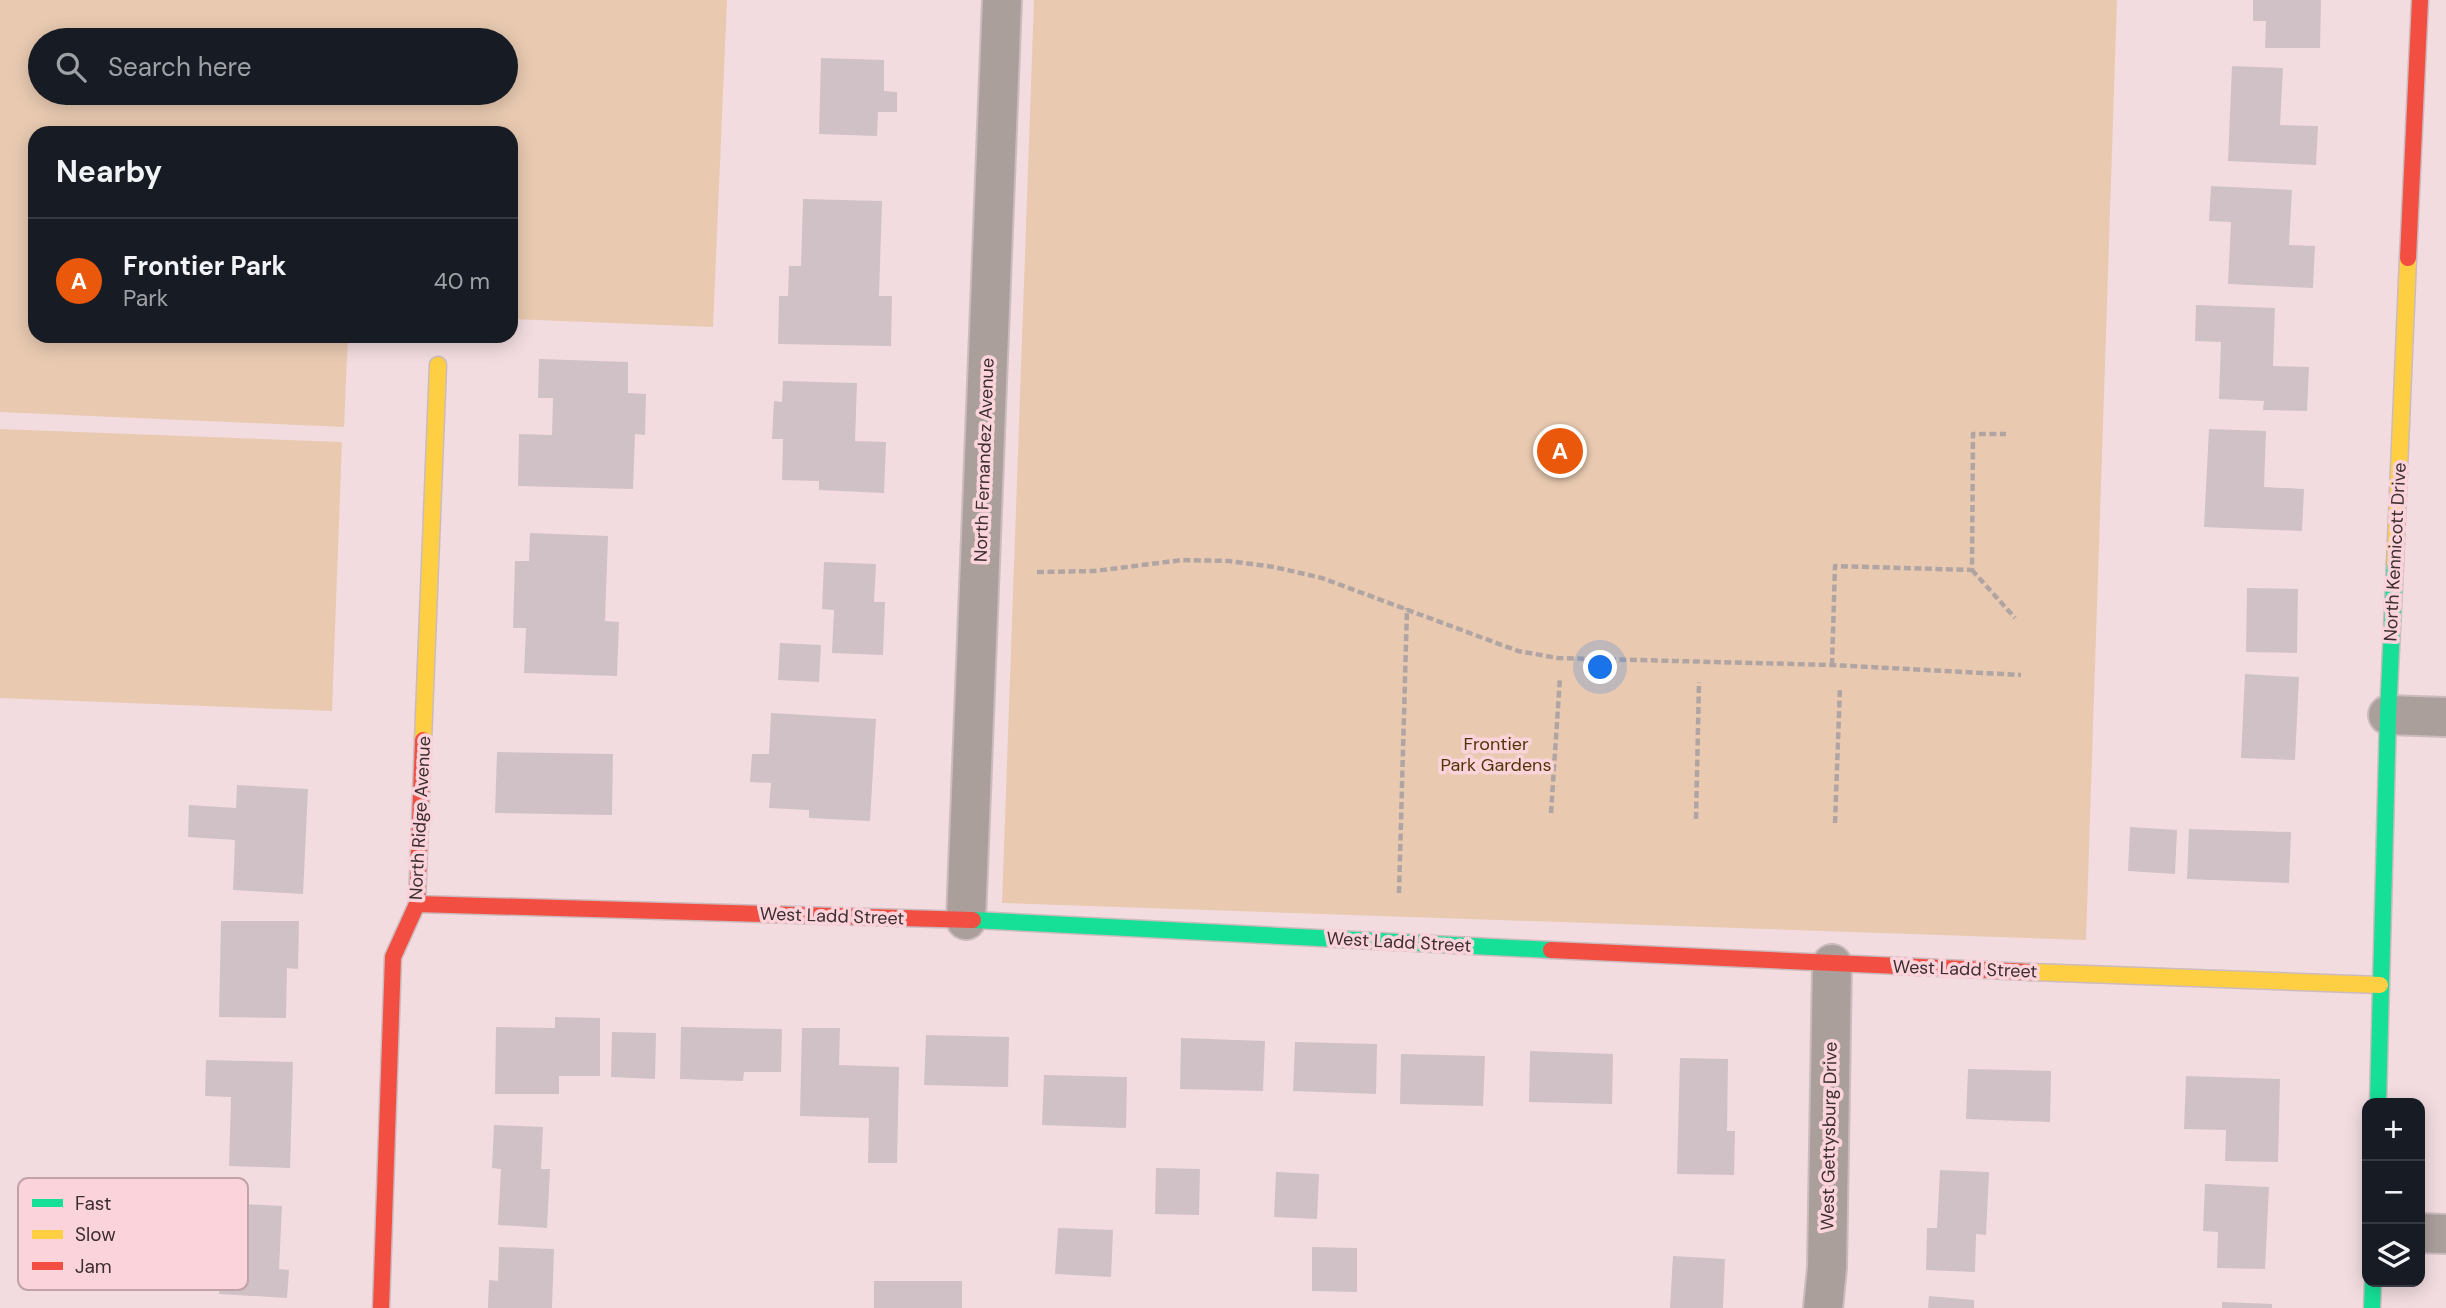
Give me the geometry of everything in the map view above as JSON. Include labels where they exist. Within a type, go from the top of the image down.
[{"type":"street","name":"North Fernandez Avenue","points":[[966,920],[1002,0]]},
{"type":"street","name":"North Kennicott Drive","points":[[2378,1098],[2388,715],[2420,0]]},
{"type":"street","name":"North Ridge Avenue","points":[[381,1308],[393,957],[417,904],[438,365]]},
{"type":"street","points":[[2388,715],[2446,716]]},
{"type":"street","name":"West Ladd Street","points":[[417,904],[966,920],[1832,964],[2380,985]]},
{"type":"street","name":"West Gettysburg Drive","points":[[1823,1308],[1827,1268],[1832,964]]},
{"type":"street","points":[[2425,1233],[2446,1234]]},
{"type":"street","points":[[2372,1308],[2373,1287]]},
{"type":"path","points":[[2006,434],[1973,434],[1972,570],[2015,618]]},
{"type":"path","points":[[1037,572],[1095,571],[1182,560],[1229,561],[1274,567],[1322,578],[1518,651],[1558,658],[1832,665],[2021,675]]},
{"type":"path","points":[[1832,665],[1835,566],[1972,570]]},
{"type":"path","points":[[1399,893],[1407,608]]},
{"type":"path","points":[[1551,813],[1560,677]]},
{"type":"path","points":[[1696,819],[1699,682]]},
{"type":"path","points":[[1835,823],[1840,687]]},
{"type":"green space","points":[[0,0],[727,0],[713,327],[518,319],[518,126],[28,126],[28,343],[348,343],[344,427],[0,412]]},
{"type":"green space","name":"Frontier Park Gardens","points":[[1034,0],[2117,0],[2086,940],[1002,903]]},
{"type":"green space","points":[[0,429],[342,442],[332,711],[0,698]]},
{"type":"building","points":[[2253,0],[2321,0],[2320,48],[2265,48],[2266,21],[2253,21]]},
{"type":"building","points":[[821,58],[884,60],[884,91],[897,92],[897,112],[878,112],[877,136],[819,134]]},
{"type":"building","points":[[2232,66],[2283,68],[2280,125],[2318,126],[2316,165],[2228,161]]},
{"type":"building","points":[[2211,186],[2292,190],[2289,245],[2315,246],[2313,288],[2228,284],[2231,222],[2209,221]]},
{"type":"building","points":[[803,199],[882,201],[879,296],[892,296],[891,346],[778,344],[779,296],[788,296],[789,266],[801,266]]},
{"type":"building","points":[[2196,305],[2275,308],[2273,366],[2309,367],[2307,411],[2263,410],[2264,401],[2219,399],[2221,342],[2195,341]]},
{"type":"building","points":[[539,359],[628,362],[628,393],[646,394],[645,435],[635,434],[633,489],[518,486],[519,434],[552,435],[553,398],[538,398]]},
{"type":"building","points":[[783,381],[857,383],[855,441],[886,442],[884,493],[819,490],[819,481],[782,480],[783,439],[772,439],[774,401],[782,402]]},
{"type":"building","points":[[2209,429],[2266,431],[2264,487],[2304,489],[2302,531],[2204,527]]},
{"type":"building","points":[[530,533],[608,536],[605,621],[619,622],[617,676],[524,673],[526,628],[513,628],[515,561],[529,561]]},
{"type":"building","points":[[824,562],[876,564],[874,602],[885,602],[883,655],[832,653],[834,610],[822,609]]},
{"type":"building","points":[[2247,588],[2298,589],[2297,653],[2246,652]]},
{"type":"building","points":[[780,643],[821,645],[819,682],[778,680]]},
{"type":"building","points":[[2245,674],[2299,677],[2295,760],[2241,758]]},
{"type":"building","points":[[771,713],[876,719],[870,821],[809,818],[809,810],[769,808],[771,783],[750,782],[752,754],[769,754]]},
{"type":"building","points":[[497,752],[613,754],[612,815],[495,813]]},
{"type":"building","points":[[237,785],[308,789],[303,894],[233,890],[235,840],[188,837],[189,805],[236,808]]},
{"type":"building","points":[[2130,827],[2177,830],[2175,874],[2128,871]]},
{"type":"building","points":[[2189,829],[2291,832],[2289,883],[2187,879]]},
{"type":"building","points":[[221,921],[299,921],[298,969],[287,968],[286,1018],[219,1017]]},
{"type":"building","points":[[555,1017],[600,1018],[600,1076],[559,1076],[559,1094],[495,1094],[496,1027],[555,1028]]},
{"type":"building","points":[[681,1027],[782,1029],[781,1072],[744,1072],[743,1081],[680,1079]]},
{"type":"building","points":[[802,1028],[840,1028],[839,1065],[899,1067],[897,1163],[868,1163],[869,1118],[800,1116]]},
{"type":"building","points":[[612,1032],[656,1033],[655,1079],[611,1077]]},
{"type":"building","points":[[926,1035],[1009,1037],[1008,1087],[924,1085]]},
{"type":"building","points":[[1181,1038],[1265,1041],[1263,1091],[1180,1089]]},
{"type":"building","points":[[1295,1042],[1377,1044],[1376,1094],[1293,1091]]},
{"type":"building","points":[[1530,1051],[1613,1054],[1612,1104],[1529,1102]]},
{"type":"building","points":[[1401,1054],[1485,1056],[1483,1106],[1400,1104]]},
{"type":"building","points":[[1680,1058],[1728,1059],[1727,1131],[1735,1131],[1734,1175],[1677,1174]]},
{"type":"building","points":[[206,1060],[293,1062],[290,1168],[229,1166],[231,1097],[205,1096]]},
{"type":"building","points":[[1968,1069],[2051,1071],[2050,1122],[1966,1119]]},
{"type":"building","points":[[1044,1075],[1127,1077],[1126,1128],[1042,1125]]},
{"type":"building","points":[[2186,1076],[2280,1079],[2278,1162],[2225,1161],[2226,1130],[2184,1129]]},
{"type":"building","points":[[494,1125],[543,1127],[541,1169],[550,1169],[547,1228],[498,1225],[501,1169],[492,1168]]},
{"type":"building","points":[[1156,1168],[1200,1169],[1199,1215],[1155,1214]]},
{"type":"building","points":[[1940,1170],[1989,1172],[1986,1235],[1976,1234],[1975,1272],[1926,1270],[1927,1228],[1937,1228]]},
{"type":"building","points":[[1276,1172],[1319,1174],[1317,1219],[1274,1217]]},
{"type":"building","points":[[2205,1184],[2269,1187],[2265,1269],[2217,1268],[2218,1232],[2203,1231]]},
{"type":"building","points":[[248,1204],[282,1206],[279,1269],[289,1270],[287,1298],[219,1294],[219,1290],[248,1290]]},
{"type":"building","points":[[1058,1228],[1113,1230],[1111,1277],[1055,1274]]},
{"type":"building","points":[[499,1247],[554,1249],[552,1308],[488,1308],[489,1280],[498,1281]]},
{"type":"building","points":[[1312,1247],[1357,1248],[1357,1292],[1312,1291]]},
{"type":"building","points":[[1673,1256],[1725,1259],[1723,1308],[1670,1308]]},
{"type":"building","points":[[874,1281],[962,1281],[962,1308],[874,1308]]},
{"type":"building","points":[[1929,1296],[1974,1300],[1974,1308],[1928,1308]]},
{"type":"building","points":[[2222,1302],[2272,1304],[2272,1308],[2222,1308]]},
{"type":"traffic: fast","points":[[2378,1098],[2388,715],[2395,563]]},
{"type":"traffic: fast","points":[[973,920],[1551,950]]},
{"type":"traffic: fast","points":[[2372,1308],[2373,1287]]},
{"type":"traffic: slow","points":[[2395,563],[2408,258]]},
{"type":"traffic: slow","points":[[423,740],[438,365]]},
{"type":"traffic: slow","points":[[2030,972],[2380,985]]},
{"type":"traffic: jam","points":[[2408,258],[2420,0]]},
{"type":"traffic: jam","points":[[381,1308],[393,957],[417,904],[423,740]]},
{"type":"traffic: jam","points":[[417,904],[973,920]]},
{"type":"traffic: jam","points":[[1551,950],[2030,972]]},
{"type":"place","name":"Frontier Park","points":[[1560,451]]}]
